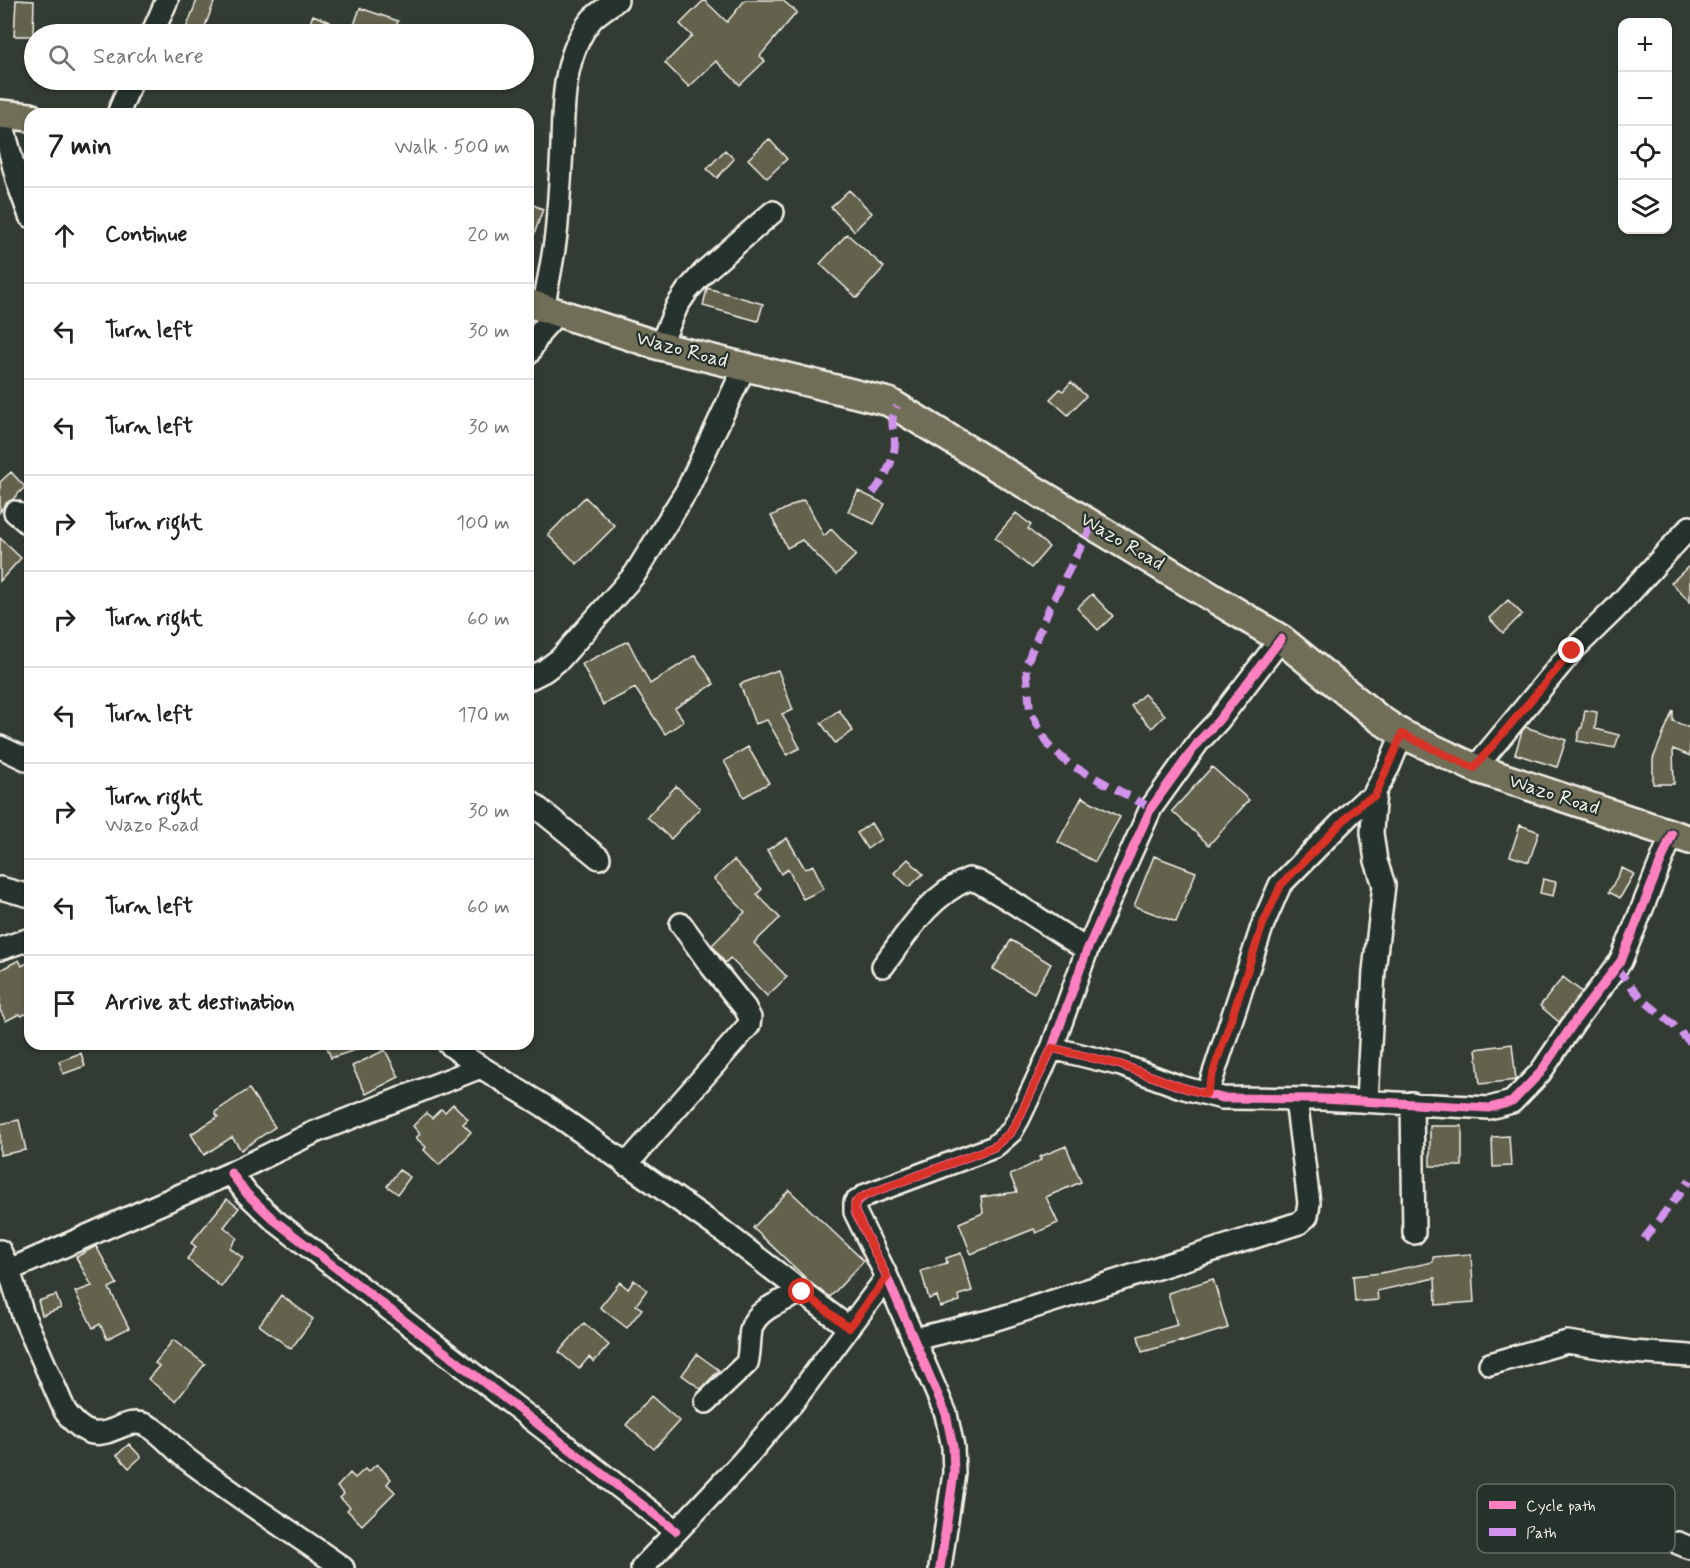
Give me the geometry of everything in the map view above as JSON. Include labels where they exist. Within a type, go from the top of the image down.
[{"type":"main road","points":[[0,114],[24,116]]},
{"type":"main road","name":"Wazo Road","points":[[543,308],[660,346],[889,402],[1281,639],[1378,718],[1402,734],[1474,768],[1681,837]]},
{"type":"street","points":[[156,24],[166,0]]},
{"type":"street","points":[[534,343],[541,331],[557,227],[562,146],[561,113],[565,84],[580,40],[589,23],[597,14],[617,0]]},
{"type":"street","points":[[120,108],[128,90]]},
{"type":"street","points":[[0,114],[24,200]]},
{"type":"street","points":[[660,346],[677,306],[687,291],[705,271],[773,212]]},
{"type":"street","points":[[534,676],[560,659],[635,574],[687,490],[745,366]]},
{"type":"street","points":[[1474,768],[1572,651],[1615,609],[1690,527]]},
{"type":"street","points":[[940,1568],[954,1473],[953,1447],[946,1414],[887,1277],[855,1212],[855,1203],[866,1195],[994,1147],[1011,1132],[1052,1048],[1087,950],[1151,808],[1199,741],[1218,721],[1281,639]]},
{"type":"street","points":[[1366,1101],[1374,971],[1384,885],[1376,861],[1372,833],[1375,796],[1402,734]]},
{"type":"street","points":[[0,747],[24,758]]},
{"type":"street","points":[[1206,1094],[1263,924],[1281,885],[1351,813],[1363,802],[1375,796]]},
{"type":"street","points":[[534,805],[599,858]]},
{"type":"street","points":[[1052,1048],[1121,1065],[1181,1087],[1222,1098],[1366,1101],[1489,1108],[1512,1102],[1540,1073],[1575,1021],[1622,961],[1681,837]]},
{"type":"street","points":[[884,966],[931,903],[953,886],[969,879],[979,882],[1008,899],[1087,950]]},
{"type":"street","points":[[0,888],[24,894]]},
{"type":"street","points":[[626,1165],[749,1025],[750,1018],[746,1008],[681,924]]},
{"type":"street","points":[[0,949],[24,941]]},
{"type":"street","points":[[457,1050],[544,1106],[720,1229],[849,1328]]},
{"type":"street","points":[[9,1270],[231,1173],[315,1131],[481,1067]]},
{"type":"street","points":[[914,1339],[990,1321],[1299,1223],[1307,1216],[1309,1203],[1296,1099]]},
{"type":"street","points":[[1412,1103],[1414,1233]]},
{"type":"street","points":[[231,1173],[274,1220],[676,1531]]},
{"type":"street","points":[[0,1251],[9,1270],[23,1316],[65,1411],[73,1421],[82,1429],[101,1433],[133,1423],[148,1426],[186,1459],[343,1568]]},
{"type":"street","points":[[642,1568],[742,1462],[794,1401],[887,1277]]},
{"type":"street","points":[[706,1402],[747,1363],[751,1329],[756,1320],[773,1306],[802,1292]]},
{"type":"street","points":[[1490,1364],[1568,1342],[1632,1352],[1690,1356]]},
{"type":"building","points":[[16,0],[34,1],[33,24],[24,24],[24,36],[14,36]]},
{"type":"building","points":[[197,0],[215,0],[206,24],[188,24]]},
{"type":"building","points":[[704,0],[727,22],[745,0],[782,0],[797,12],[760,56],[765,61],[740,85],[716,61],[689,87],[665,63],[692,36],[680,24]]},
{"type":"building","points":[[360,8],[398,21],[397,24],[354,24]]},
{"type":"building","points":[[313,15],[330,22],[329,24],[310,24]]},
{"type":"building","points":[[769,139],[787,159],[767,178],[748,159]]},
{"type":"building","points":[[725,150],[734,159],[717,178],[707,169]]},
{"type":"building","points":[[849,190],[872,213],[854,231],[831,207]]},
{"type":"building","points":[[534,205],[543,209],[534,235]]},
{"type":"building","points":[[847,234],[884,267],[857,298],[820,264]]},
{"type":"building","points":[[707,288],[763,304],[758,321],[703,306]]},
{"type":"building","points":[[1071,382],[1086,396],[1068,415],[1050,399],[1060,389],[1063,391]]},
{"type":"building","points":[[11,472],[24,488],[6,503],[0,512],[0,482]]},
{"type":"building","points":[[858,491],[885,504],[874,524],[848,511]]},
{"type":"building","points":[[585,497],[615,526],[577,564],[548,535]]},
{"type":"building","points":[[803,500],[824,536],[831,529],[856,555],[836,575],[802,540],[787,548],[771,516]]},
{"type":"building","points":[[1016,513],[1031,525],[1028,529],[1049,547],[1031,568],[995,538]]},
{"type":"building","points":[[0,538],[21,558],[0,581]]},
{"type":"building","points":[[1690,565],[1690,602],[1671,583]]},
{"type":"building","points":[[1092,594],[1113,616],[1098,630],[1077,608]]},
{"type":"building","points":[[1508,600],[1522,614],[1503,633],[1489,618]]},
{"type":"building","points":[[628,641],[650,684],[695,655],[714,684],[675,708],[684,721],[665,734],[635,688],[603,705],[582,664]]},
{"type":"building","points":[[778,670],[793,710],[782,714],[800,748],[787,755],[767,720],[755,724],[740,684]]},
{"type":"building","points":[[1144,694],[1165,715],[1152,728],[1131,706]]},
{"type":"building","points":[[839,710],[853,731],[835,743],[821,723]]},
{"type":"building","points":[[1585,710],[1597,712],[1595,729],[1619,735],[1615,748],[1577,741]]},
{"type":"building","points":[[1673,710],[1673,721],[1690,728],[1690,756],[1673,749],[1674,784],[1653,784],[1653,759]]},
{"type":"building","points":[[1525,727],[1566,740],[1557,767],[1515,754]]},
{"type":"building","points":[[748,747],[769,783],[744,797],[724,761]]},
{"type":"building","points":[[1212,767],[1249,800],[1209,845],[1172,811]]},
{"type":"building","points":[[676,786],[700,808],[671,839],[647,817]]},
{"type":"building","points":[[1082,797],[1120,817],[1095,862],[1058,842]]},
{"type":"building","points":[[871,823],[881,839],[867,849],[857,833]]},
{"type":"building","points":[[1520,825],[1539,832],[1529,862],[1510,856]]},
{"type":"building","points":[[787,838],[805,869],[813,865],[824,889],[803,899],[788,869],[781,874],[767,850]]},
{"type":"building","points":[[1154,856],[1196,872],[1176,922],[1134,906]]},
{"type":"building","points":[[908,859],[923,874],[909,887],[894,873]]},
{"type":"building","points":[[734,860],[762,889],[757,894],[780,918],[754,943],[787,977],[767,996],[730,958],[725,963],[712,945],[745,912],[714,879]]},
{"type":"building","points":[[1622,868],[1634,874],[1620,898],[1609,892]]},
{"type":"building","points":[[1543,879],[1556,882],[1553,896],[1540,893]]},
{"type":"building","points":[[1011,940],[1051,964],[1034,993],[993,969]]},
{"type":"building","points":[[19,960],[22,966],[24,965],[24,1015],[19,1014],[6,1021],[0,1010],[0,970]]},
{"type":"building","points":[[1563,977],[1582,992],[1559,1022],[1540,1006]]},
{"type":"building","points":[[1512,1044],[1516,1080],[1480,1084],[1476,1049]]},
{"type":"building","points":[[328,1050],[355,1050],[331,1058]]},
{"type":"building","points":[[385,1050],[399,1077],[366,1094],[352,1066]]},
{"type":"building","points":[[81,1053],[85,1066],[63,1074],[59,1061]]},
{"type":"building","points":[[249,1089],[275,1127],[241,1150],[232,1137],[204,1155],[191,1134],[218,1117],[215,1112]]},
{"type":"building","points":[[453,1104],[468,1119],[463,1124],[471,1132],[439,1165],[416,1138],[420,1134],[413,1126],[426,1113],[432,1118],[441,1109],[445,1112]]},
{"type":"building","points":[[19,1120],[26,1150],[0,1155],[0,1124]]},
{"type":"building","points":[[1430,1126],[1462,1126],[1462,1166],[1430,1166]]},
{"type":"building","points":[[1509,1136],[1511,1166],[1493,1167],[1492,1137]]},
{"type":"building","points":[[1066,1146],[1081,1182],[1046,1197],[1058,1223],[1036,1233],[1034,1229],[971,1254],[959,1223],[983,1213],[981,1197],[1017,1192],[1010,1175],[1041,1160],[1039,1157]]},
{"type":"building","points":[[399,1170],[410,1177],[398,1194],[387,1186]]},
{"type":"building","points":[[789,1190],[864,1261],[830,1297],[812,1284],[753,1228]]},
{"type":"building","points":[[227,1199],[239,1208],[224,1227],[237,1238],[230,1248],[243,1258],[221,1287],[187,1259],[196,1247],[191,1243]]},
{"type":"building","points":[[96,1246],[117,1284],[109,1288],[129,1328],[107,1339],[100,1324],[93,1328],[75,1292],[92,1286],[76,1257]]},
{"type":"building","points":[[961,1253],[972,1291],[959,1295],[960,1301],[940,1307],[937,1296],[929,1299],[921,1271],[947,1263],[946,1258]]},
{"type":"building","points":[[1471,1254],[1474,1302],[1436,1305],[1435,1278],[1377,1291],[1378,1300],[1355,1302],[1353,1276],[1381,1273],[1433,1262],[1433,1257]]},
{"type":"building","points":[[1213,1279],[1228,1328],[1142,1352],[1138,1336],[1177,1325],[1168,1293]]},
{"type":"building","points":[[634,1280],[647,1290],[636,1305],[642,1309],[627,1328],[600,1307],[620,1282],[628,1289]]},
{"type":"building","points":[[56,1295],[61,1308],[42,1315],[38,1301]]},
{"type":"building","points":[[281,1295],[313,1319],[291,1349],[259,1325]]},
{"type":"building","points":[[584,1323],[609,1345],[594,1362],[589,1357],[579,1369],[559,1352]]},
{"type":"building","points":[[173,1340],[205,1364],[176,1401],[148,1379],[159,1366],[155,1363]]},
{"type":"building","points":[[697,1354],[719,1370],[701,1389],[682,1375]]},
{"type":"building","points":[[651,1396],[679,1421],[654,1449],[626,1425]]},
{"type":"building","points":[[129,1444],[141,1457],[129,1468],[117,1455]]},
{"type":"building","points":[[377,1464],[391,1479],[387,1484],[395,1492],[362,1525],[347,1510],[350,1507],[340,1498],[344,1494],[337,1487],[350,1473],[355,1478],[365,1469],[368,1472]]},
{"type":"marked path","points":[[873,493],[885,475],[893,456],[895,442],[892,421],[897,406]]},
{"type":"marked path","points":[[1093,524],[1050,606],[1026,665],[1030,710],[1049,746],[1069,764],[1151,808]]},
{"type":"marked path","points":[[1616,968],[1642,999],[1690,1042]]},
{"type":"marked path","points":[[1644,1239],[1690,1180]]},
{"type":"cycle path","points":[[940,1568],[954,1473],[953,1447],[946,1414],[887,1277],[855,1212],[855,1203],[866,1195],[994,1147],[1011,1132],[1052,1048],[1087,950],[1151,808],[1199,741],[1218,721],[1281,639]]},
{"type":"cycle path","points":[[1052,1048],[1121,1065],[1181,1087],[1222,1098],[1322,1099],[1489,1108],[1512,1102],[1540,1073],[1575,1021],[1621,961],[1672,834]]},
{"type":"cycle path","points":[[231,1173],[247,1194],[274,1220],[676,1531]]},
{"type":"route","points":[[802,1292],[849,1328],[887,1277],[855,1212],[855,1203],[860,1197],[994,1147],[1011,1132],[1052,1048],[1121,1065],[1206,1094],[1263,924],[1281,885],[1351,813],[1363,802],[1375,796],[1402,734],[1474,768],[1572,651]]}]
